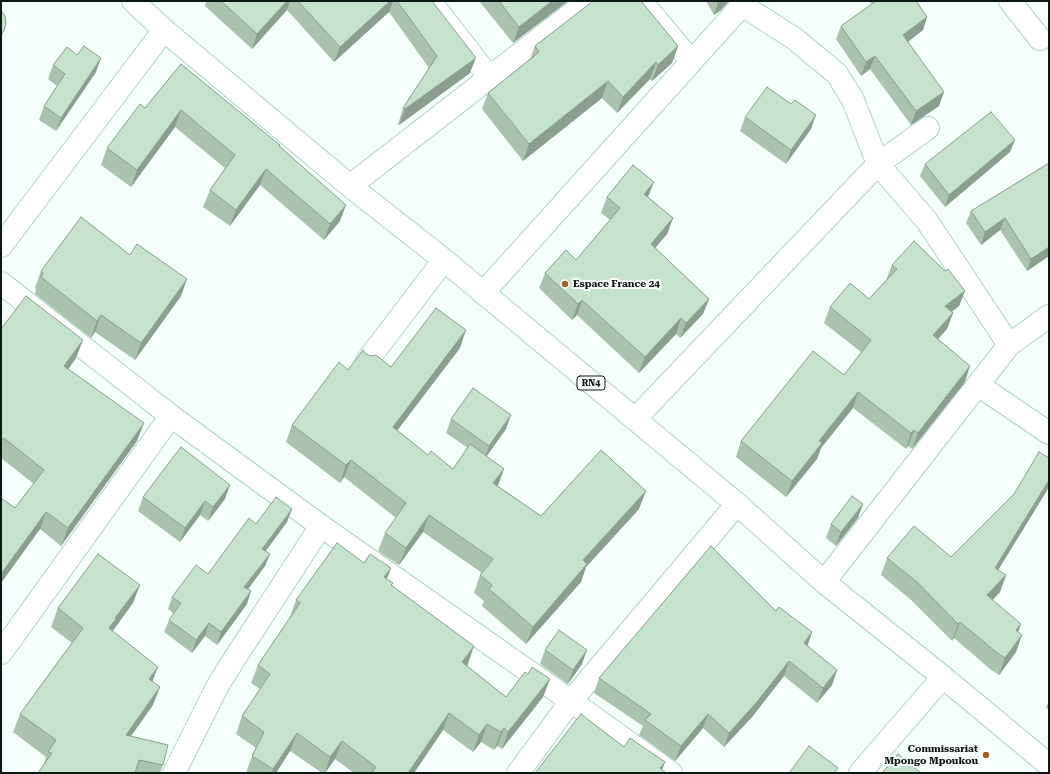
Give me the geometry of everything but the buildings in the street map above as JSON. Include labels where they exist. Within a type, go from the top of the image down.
[{"type":"main road","name":"RN4","points":[[133,1],[164,30],[350,186],[444,260],[737,504],[824,582],[943,677],[1049,765]]},
{"type":"main road","points":[[430,1],[489,77]]},
{"type":"main road","points":[[350,186],[588,1]]},
{"type":"main road","points":[[640,1],[691,60]]},
{"type":"main road","points":[[1010,1],[1040,39]]},
{"type":"main road","points":[[482,293],[744,3],[795,39],[837,74],[853,100],[878,164],[927,221],[1009,345]]},
{"type":"main road","points":[[1,246],[164,30]]},
{"type":"main road","points":[[635,419],[878,164],[928,128]]},
{"type":"main road","points":[[367,361],[444,260]]},
{"type":"main road","points":[[1,283],[171,416],[321,526],[671,773]]},
{"type":"main road","points":[[824,582],[1009,345],[1049,316]]},
{"type":"main road","points":[[978,385],[1049,433]]},
{"type":"main road","points":[[1,653],[171,416]]},
{"type":"main road","points":[[518,773],[571,701],[737,504]]},
{"type":"main road","points":[[174,773],[217,687],[321,526]]},
{"type":"main road","points":[[860,773],[943,677]]},
{"type":"place","name":"Espace France 24","points":[[565,284]]},
{"type":"place","name":"Commissariat Mpongo Mpoukou","points":[[986,755]]}]
